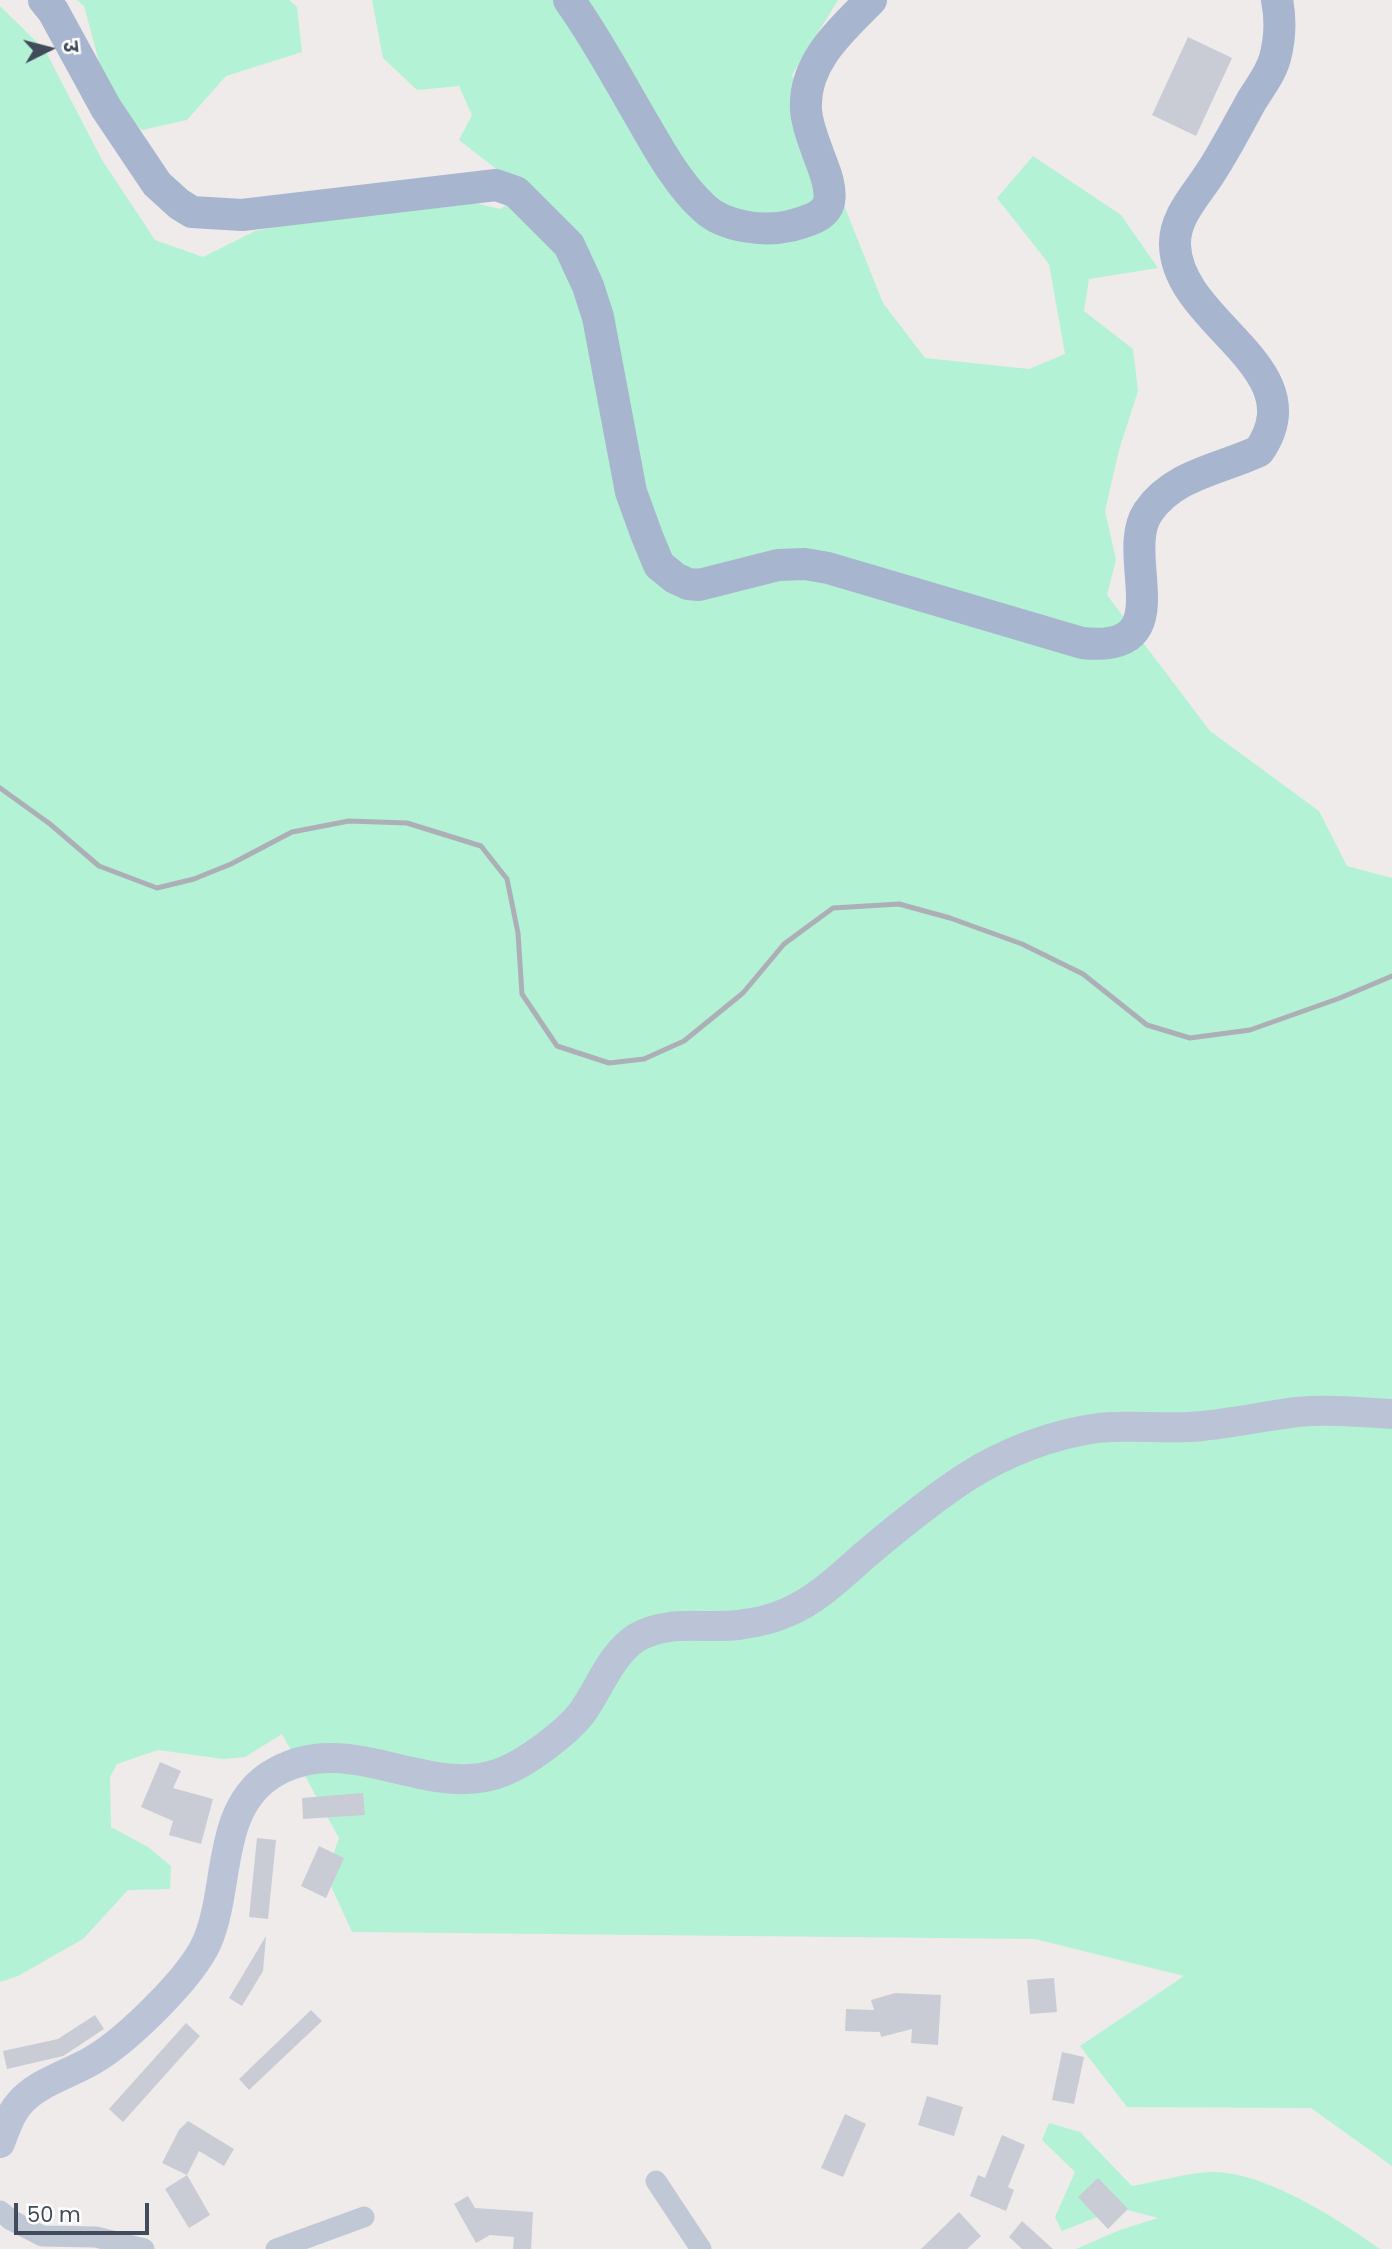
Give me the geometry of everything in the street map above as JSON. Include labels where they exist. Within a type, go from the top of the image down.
[{"type":"main road","points":[[44,0],[53,11],[106,108],[158,184],[178,204],[192,212],[242,215],[496,185],[516,192],[527,202],[569,245],[588,286],[598,317],[631,492],[659,565],[675,578],[688,584],[699,585],[778,565],[805,564],[828,568],[933,601],[1097,645],[1121,640],[1131,634],[1138,624],[1141,612],[1140,542],[1142,524],[1147,512],[1184,479],[1259,451],[1272,426],[1274,409],[1265,377],[1192,292],[1180,268],[1175,246],[1178,219],[1213,169],[1274,62],[1280,36],[1277,0]]},
{"type":"main road","points":[[569,0],[588,26],[657,147],[684,186],[706,210],[727,222],[782,228],[809,220],[824,211],[829,201],[829,185],[806,110],[808,87],[817,62],[838,34],[871,0]]},
{"type":"street","points":[[0,2143],[18,2104],[30,2093],[96,2059],[170,1994],[194,1965],[206,1944],[215,1917],[233,1828],[246,1798],[266,1778],[289,1765],[314,1758],[340,1756],[451,1779],[478,1780],[504,1772],[531,1758],[579,1717],[626,1644],[649,1630],[676,1626],[736,1625],[765,1620],[791,1611],[816,1597],[916,1512],[970,1475],[1033,1444],[1098,1428],[1201,1427],[1300,1412],[1392,1414]]},
{"type":"street","points":[[656,2181],[701,2249]]},
{"type":"street","points":[[0,2211],[41,2236],[96,2237],[144,2249]]},
{"type":"street","points":[[276,2249],[364,2217]]},
{"type":"green space","points":[[77,0],[289,0],[297,7],[302,52],[226,76],[187,120],[142,130],[111,106],[84,6]]},
{"type":"green space","points":[[372,0],[838,0],[792,75],[883,303],[925,358],[1029,369],[1065,354],[1049,264],[997,198],[1033,156],[1121,215],[1158,268],[1089,279],[1084,311],[1133,349],[1138,391],[1119,450],[1105,511],[1116,560],[1107,595],[1210,731],[1319,811],[1347,866],[1392,878],[1392,2166],[1311,2108],[1127,2107],[1080,2046],[1184,1976],[1035,1939],[352,1932],[326,1875],[339,1838],[282,1734],[245,1757],[223,1759],[158,1750],[117,1764],[110,1777],[111,1827],[148,1847],[171,1866],[170,1889],[128,1890],[83,1939],[18,1976],[0,1982],[0,6],[45,50],[102,160],[155,240],[203,257],[255,231],[389,205],[467,201],[500,209],[526,192],[459,140],[472,115],[459,86],[417,90],[383,58]]},
{"type":"green space","points":[[1049,2123],[1080,2132],[1132,2186],[1211,2172],[1254,2179],[1322,2211],[1380,2249],[1076,2249],[1120,2230],[1158,2218],[1120,2208],[1062,2231],[1055,2217],[1075,2172],[1042,2140]]},
{"type":"building","points":[[1188,37],[1232,58],[1196,136],[1152,115]]},
{"type":"building","points":[[160,1762],[181,1771],[173,1788],[213,1799],[201,1844],[169,1835],[173,1821],[141,1807]]},
{"type":"building","points":[[363,1793],[365,1815],[303,1819],[302,1798]]},
{"type":"building","points":[[257,1838],[276,1840],[268,1919],[249,1917]]},
{"type":"building","points":[[319,1846],[344,1858],[326,1898],[301,1886]]},
{"type":"building","points":[[266,1936],[263,1971],[242,2006],[229,1998]]},
{"type":"building","points":[[1054,1978],[1057,2012],[1030,2014],[1027,1980]]},
{"type":"building","points":[[895,1993],[941,1995],[938,2045],[911,2043],[912,2029],[881,2037],[880,2032],[845,2031],[846,2009],[874,2010],[871,2000]]},
{"type":"building","points":[[311,2010],[322,2021],[249,2090],[239,2079]]},
{"type":"building","points":[[95,2015],[104,2029],[63,2056],[7,2069],[3,2051],[58,2039]]},
{"type":"building","points":[[186,2023],[200,2036],[123,2122],[109,2109]]},
{"type":"building","points":[[1062,2052],[1084,2057],[1074,2104],[1052,2100]]},
{"type":"building","points":[[927,2096],[963,2107],[954,2136],[918,2125]]},
{"type":"building","points":[[845,2114],[866,2124],[843,2177],[821,2168]]},
{"type":"building","points":[[188,2121],[234,2149],[224,2166],[199,2151],[187,2175],[162,2163],[179,2130]]},
{"type":"building","points":[[1002,2135],[1025,2145],[1008,2187],[1014,2190],[1006,2211],[970,2196],[978,2175],[985,2178]]},
{"type":"building","points":[[187,2175],[210,2215],[189,2228],[165,2189]]},
{"type":"building","points":[[1098,2178],[1128,2209],[1108,2229],[1078,2197]]},
{"type":"building","points":[[468,2196],[475,2208],[533,2212],[531,2249],[513,2249],[514,2237],[490,2235],[476,2243],[454,2204]]},
{"type":"building","points":[[959,2212],[981,2236],[967,2249],[921,2249]]},
{"type":"building","points":[[1022,2221],[1053,2249],[1022,2249],[1009,2237]]},
{"type":"railway","points":[[0,788],[50,824],[99,866],[157,888],[194,879],[231,864],[292,832],[349,821],[407,823],[481,846],[507,879],[518,933],[522,994],[557,1046],[609,1063],[644,1059],[684,1041],[743,993],[784,944],[833,908],[899,904],[950,918],[1022,944],[1083,974],[1147,1025],[1190,1038],[1250,1030],[1392,976]]}]
